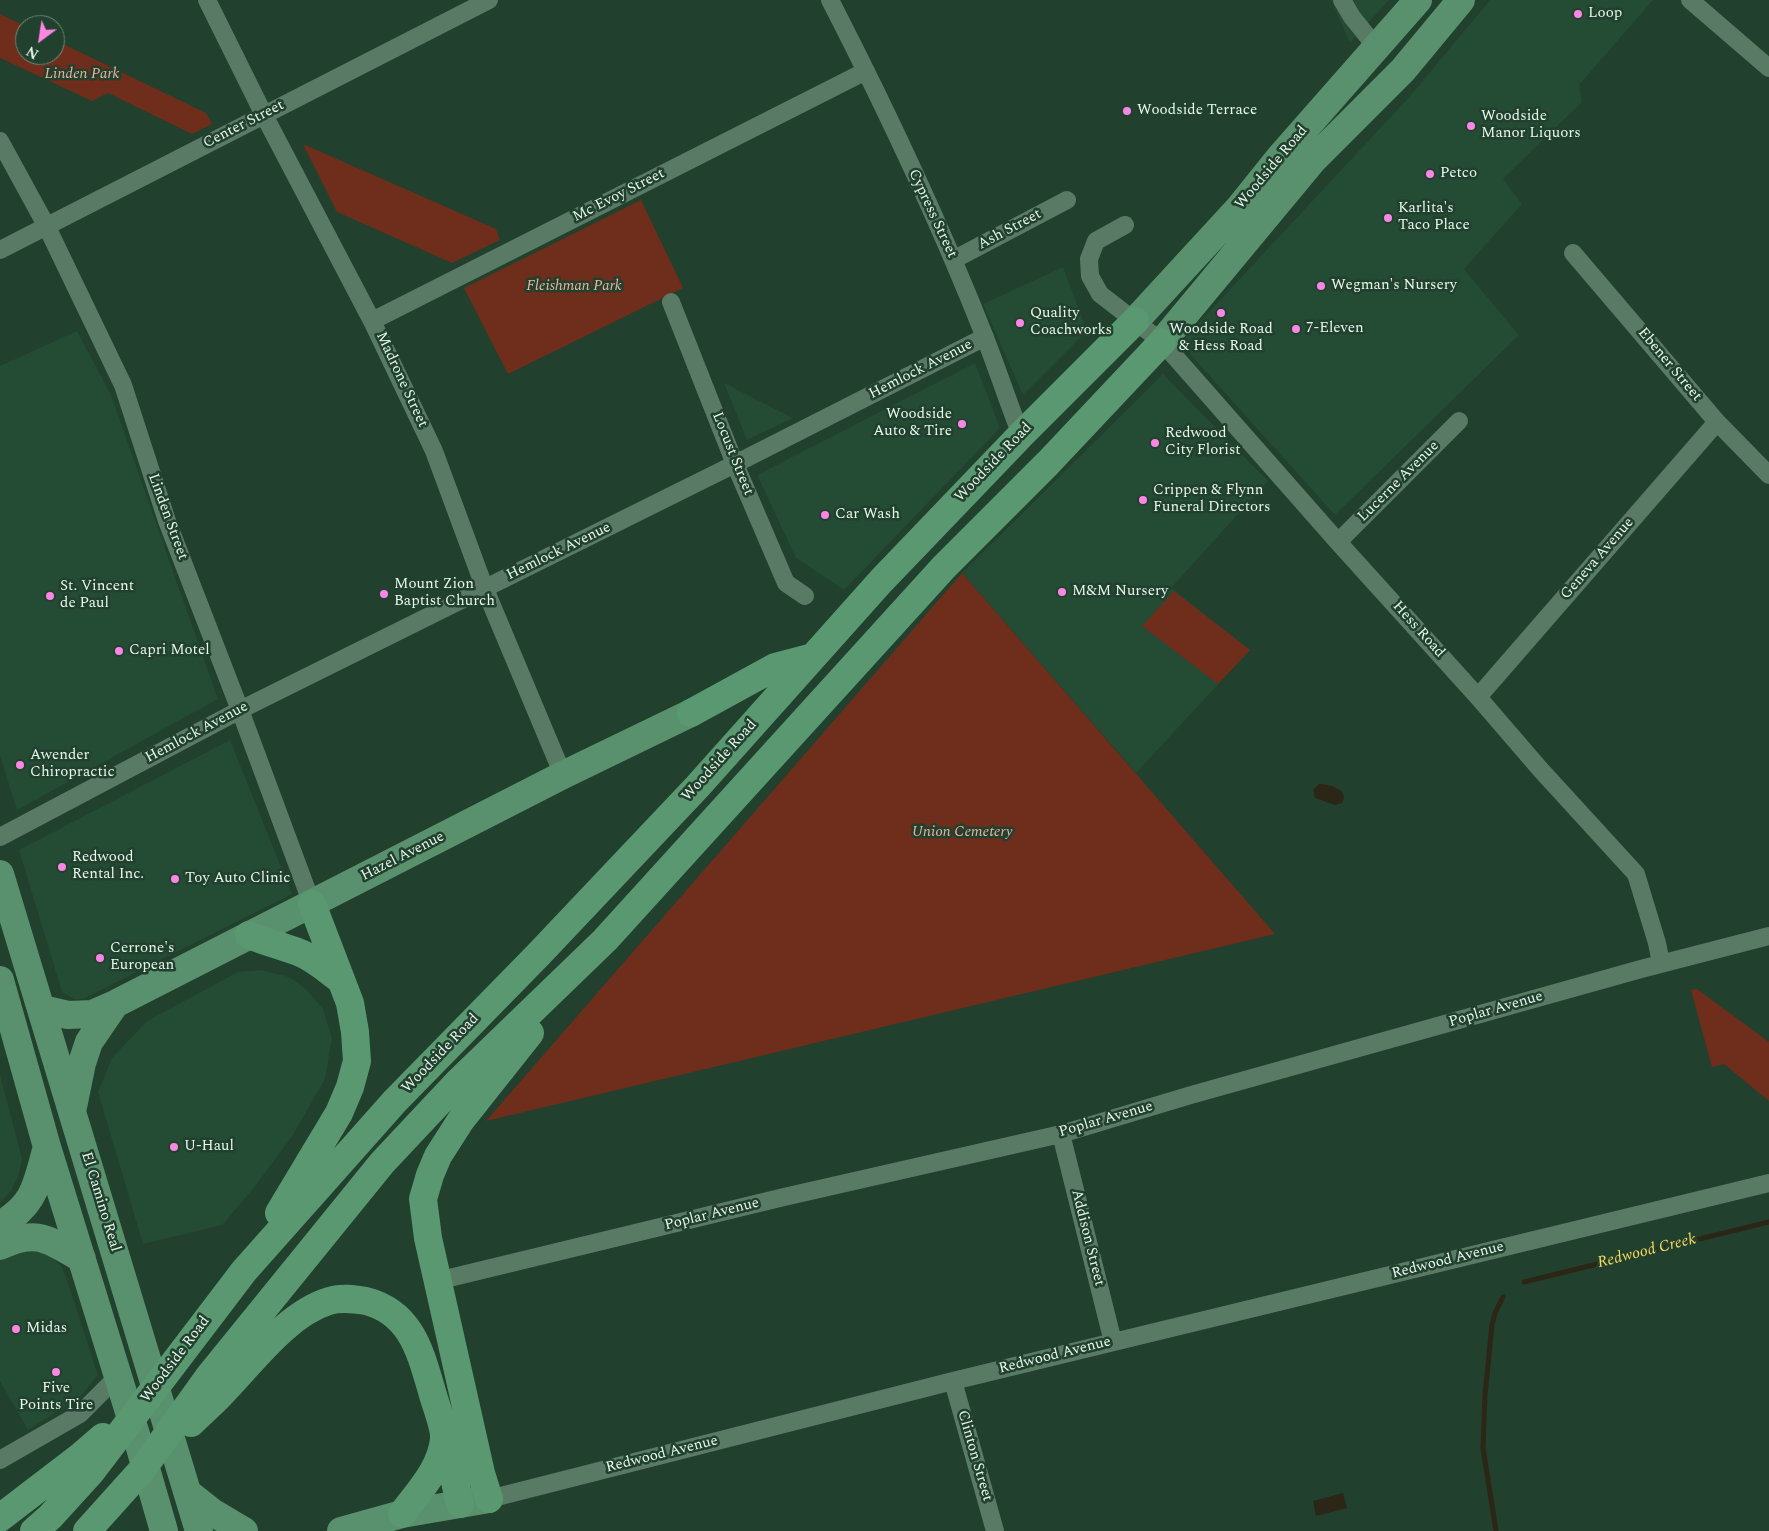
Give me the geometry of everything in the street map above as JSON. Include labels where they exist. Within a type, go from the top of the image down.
[{"type":"highway","name":"Woodside Road","points":[[87,1463],[146,1400],[244,1270],[395,1101],[538,955],[697,787],[881,581],[1020,435],[1135,321]]},
{"type":"highway","name":"Woodside Road","points":[[216,1384],[382,1163],[458,1082],[605,940],[944,567],[1048,463],[1162,342]]},
{"type":"highway","points":[[691,713],[775,667],[813,657]]},
{"type":"highway","points":[[244,1270],[339,1113],[350,1087],[357,1061],[350,1003],[312,904]]},
{"type":"highway","points":[[249,935],[264,942],[299,952],[341,980]]},
{"type":"highway","points":[[489,1499],[481,1473],[437,1281],[428,1238],[423,1198],[438,1156],[460,1120],[605,940]]},
{"type":"highway","points":[[93,1525],[216,1384],[306,1312],[330,1300],[352,1298],[372,1303],[392,1313],[408,1329],[419,1350],[444,1436],[460,1504]]},
{"type":"highway","points":[[402,1514],[440,1460],[444,1436]]},
{"type":"highway","points":[[0,1518],[87,1463]]},
{"type":"highway","points":[[34,1531],[50,1517],[87,1463]]},
{"type":"main road","name":"Woodside Road","points":[[1135,321],[1239,208],[1280,157],[1418,0]]},
{"type":"main road","name":"Woodside Road","points":[[1162,342],[1313,160],[1403,70],[1461,0]]},
{"type":"main road","name":"Hazel Avenue","points":[[42,1009],[68,1015],[92,1014],[115,1004],[563,775],[691,713]]},
{"type":"main road","name":"El Camino Real","points":[[0,874],[199,1531]]},
{"type":"main road","points":[[1,988],[47,1147],[164,1531]]},
{"type":"main road","name":"Hazel Avenue","points":[[72,1111],[82,1063],[89,1042],[115,1004]]},
{"type":"main road","points":[[0,1225],[14,1217],[26,1206],[33,1195],[47,1147]]},
{"type":"main road","points":[[0,1246],[24,1237],[42,1238],[82,1259]]},
{"type":"main road","points":[[188,1493],[212,1512],[244,1531]]},
{"type":"main road","name":"Redwood Avenue","points":[[341,1531],[402,1514],[489,1499]]},
{"type":"street","name":"Madrone Street","points":[[207,0],[264,115],[372,321],[434,451],[485,589],[563,775]]},
{"type":"street","name":"Center Street","points":[[0,250],[489,0]]},
{"type":"street","name":"Cypress Street","points":[[830,0],[866,71],[954,260],[985,337],[1020,435]]},
{"type":"street","points":[[1342,0],[1352,17],[1376,47]]},
{"type":"street","points":[[1690,0],[1769,68]]},
{"type":"street","name":"Mc Evoy Street","points":[[372,321],[866,71]]},
{"type":"street","name":"Linden Street","points":[[0,141],[47,227],[123,385],[167,521],[312,904]]},
{"type":"street","name":"Ash Street","points":[[954,260],[1067,200]]},
{"type":"street","name":"Hess Road","points":[[1126,225],[1096,241],[1088,258],[1090,276],[1100,294],[1162,342],[1338,542],[1478,696],[1540,770],[1636,874],[1657,942],[1660,963]]},
{"type":"street","name":"Ebener Street","points":[[1572,253],[1717,422],[1769,475]]},
{"type":"street","name":"Locust Street","points":[[671,302],[786,583],[805,596]]},
{"type":"street","name":"Hemlock Avenue","points":[[0,837],[240,710],[736,464],[985,337]]},
{"type":"street","name":"Lucerne Avenue","points":[[1338,542],[1460,421]]},
{"type":"street","name":"Geneva Avenue","points":[[1478,696],[1717,422]]},
{"type":"street","name":"Poplar Avenue","points":[[437,1281],[793,1195],[1061,1134],[1191,1095],[1660,963],[1769,936]]},
{"type":"street","name":"Addison Street","points":[[1061,1134],[1113,1342]]},
{"type":"street","name":"Redwood Avenue","points":[[489,1499],[953,1381],[1769,1183]]},
{"type":"street","points":[[0,1460],[80,1414],[118,1376]]},
{"type":"street","name":"Clinton Street","points":[[953,1381],[995,1531]]},
{"type":"shaded area","points":[[1331,0],[1389,0],[1350,43]]},
{"type":"shaded area","points":[[1490,0],[1653,0],[1579,85],[1582,102],[1503,179],[1522,204],[1464,269],[1519,335],[1335,515],[1180,343],[1412,94]]},
{"type":"shaded area","points":[[1063,267],[1087,331],[1023,395],[983,304]]},
{"type":"shaded area","points":[[77,331],[111,395],[218,699],[17,810],[0,756],[0,366]]},
{"type":"shaded area","points":[[975,363],[1000,428],[844,590],[796,558],[757,475]]},
{"type":"shaded area","points":[[1163,374],[1268,481],[1171,588],[1250,650],[1136,773],[962,573]]},
{"type":"shaded area","points":[[724,383],[793,418],[747,440]]},
{"type":"shaded area","points":[[230,740],[292,894],[83,999],[74,999],[62,992],[19,850]]},
{"type":"shaded area","points":[[1319,784],[1328,785],[1341,791],[1344,798],[1342,803],[1335,805],[1315,798],[1313,790]]},
{"type":"shaded area","points":[[261,970],[289,977],[306,989],[323,1009],[332,1038],[325,1079],[293,1135],[253,1189],[222,1225],[143,1244],[98,1092],[112,1058],[147,1021],[238,972]]},
{"type":"shaded area","points":[[0,1075],[22,1159],[19,1174],[11,1191],[0,1203]]},
{"type":"shaded area","points":[[24,1249],[38,1251],[52,1257],[61,1266],[98,1375],[80,1397],[28,1430],[0,1381],[0,1258]]},
{"type":"shaded area","points":[[1343,1493],[1347,1508],[1316,1516],[1313,1501]]},
{"type":"green space","name":"Linden Park","points":[[0,14],[15,21],[15,65],[65,65],[65,45],[206,113],[212,124],[192,134],[108,93],[92,101],[0,58]]},
{"type":"green space","points":[[303,144],[496,229],[500,240],[452,263],[337,212]]},
{"type":"green space","name":"Fleishman Park","points":[[641,200],[683,288],[508,374],[464,288]]},
{"type":"green space","name":"Union Cemetery","points":[[962,573],[1275,934],[486,1121]]},
{"type":"green space","points":[[1174,591],[1250,650],[1218,684],[1142,626]]},
{"type":"green space","points":[[1697,989],[1769,1042],[1769,1101],[1724,1064],[1712,1067],[1691,990]]},
{"type":"waterway","name":"Redwood Creek","points":[[1524,1282],[1769,1222]]},
{"type":"waterway","name":"Redwood Creek","points":[[1496,1531],[1483,1448],[1485,1395],[1492,1325],[1495,1313],[1503,1297]]},
{"type":"place","name":"Loop","points":[[1578,14]]},
{"type":"place","name":"Woodside Terrace","points":[[1127,111]]},
{"type":"place","name":"Woodside Manor Liquors","points":[[1471,126]]},
{"type":"place","name":"Petco","points":[[1430,174]]},
{"type":"place","name":"Karlita's Taco Place","points":[[1388,218]]},
{"type":"place","name":"Wegman's Nursery","points":[[1321,286]]},
{"type":"place","name":"Woodside Road & Hess Road","points":[[1221,313]]},
{"type":"place","name":"Quality Coachworks","points":[[1020,323]]},
{"type":"place","name":"7-Eleven","points":[[1296,329]]},
{"type":"place","name":"Woodside Auto & Tire","points":[[962,424]]},
{"type":"place","name":"Redwood City Florist","points":[[1155,443]]},
{"type":"place","name":"Crippen & Flynn Funeral Directors","points":[[1143,500]]},
{"type":"place","name":"Car Wash","points":[[825,515]]},
{"type":"place","name":"M&M Nursery","points":[[1062,592]]},
{"type":"place","name":"Mount Zion Baptist Church","points":[[384,594]]},
{"type":"place","name":"St. Vincent de Paul","points":[[50,596]]},
{"type":"place","name":"Capri Motel","points":[[119,651]]},
{"type":"place","name":"Awender Chiropractic","points":[[20,765]]},
{"type":"place","name":"Redwood Rental Inc.","points":[[62,867]]},
{"type":"place","name":"Toy Auto Clinic","points":[[175,879]]},
{"type":"place","name":"Cerrone's European","points":[[100,958]]},
{"type":"place","name":"U-Haul","points":[[174,1147]]},
{"type":"place","name":"Midas","points":[[16,1329]]},
{"type":"place","name":"Five Points Tire","points":[[56,1372]]}]
